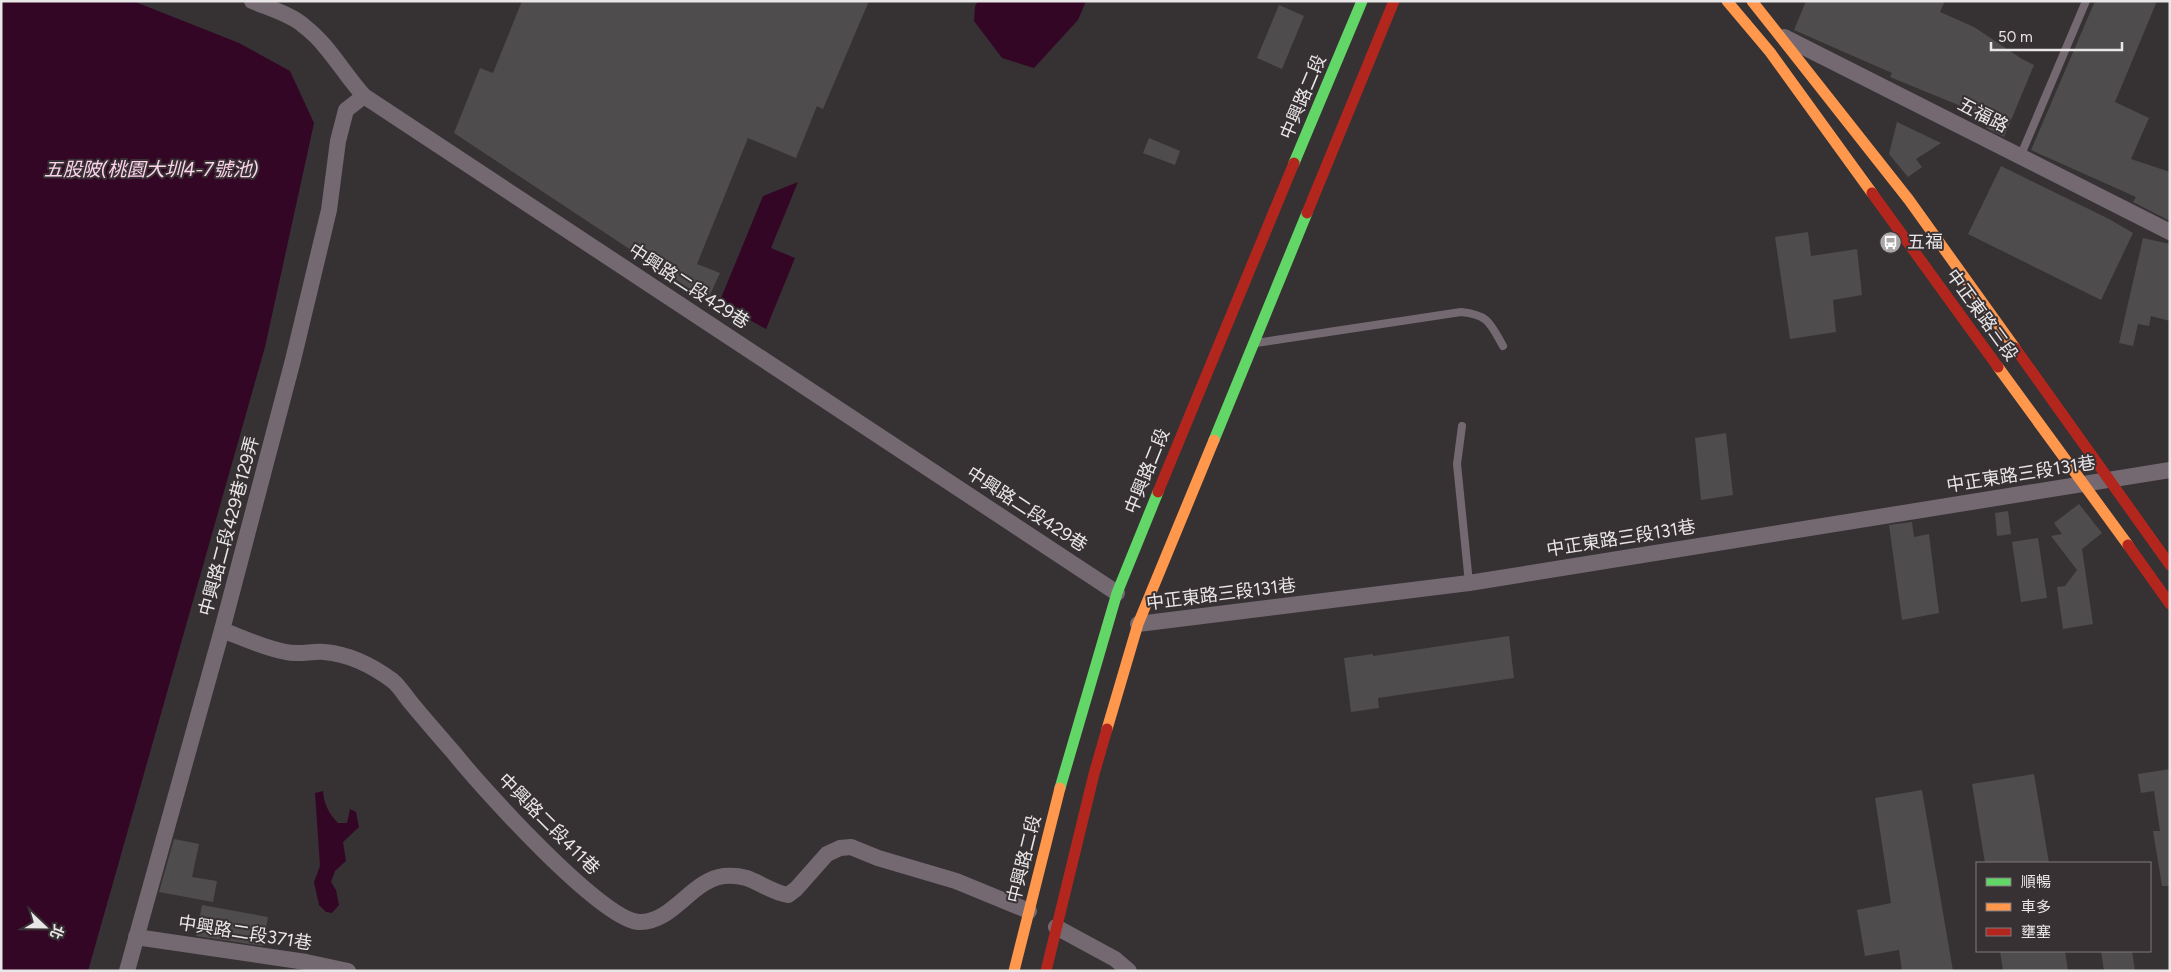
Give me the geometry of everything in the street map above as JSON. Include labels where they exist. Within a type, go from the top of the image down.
[{"type":"street","name":"中興路二段429巷","points":[[252,1],[303,24],[330,52],[348,78],[364,96],[1117,592]]},
{"type":"street","name":"中興路二段","points":[[1046,971],[1094,774],[1138,624],[1254,344],[1368,26],[1362,1]]},
{"type":"street","name":"中興路二段","points":[[1014,971],[1065,767],[1117,592],[1215,350],[1368,26],[1394,1]]},
{"type":"street","name":"中正東路三段","points":[[1727,1],[1770,52],[2170,604]]},
{"type":"street","name":"中正東路三段","points":[[1752,1],[1909,200],[2170,565]]},
{"type":"street","name":"五福路","points":[[1778,34],[2170,232]]},
{"type":"street","name":"中興路二段429巷129弄","points":[[127,971],[222,630],[293,360],[330,210],[338,142],[346,110],[364,96]]},
{"type":"street","name":"中正東路三段131巷","points":[[1138,624],[1469,583],[2170,470]]},
{"type":"street","points":[[1117,592],[1138,624]]},
{"type":"street","name":"中興路二段411巷","points":[[222,630],[266,647],[289,653],[324,652],[352,658],[374,668],[394,682],[467,770],[552,860],[597,899],[622,916],[639,922],[660,916],[677,906],[694,888],[723,876],[748,877],[777,893],[788,895],[796,889],[827,854],[840,848],[851,847],[878,858],[956,881],[1029,911]]},
{"type":"street","points":[[1029,911],[1115,959],[1129,971]]},
{"type":"street","name":"中興路二段371巷","points":[[136,936],[306,962],[348,971]]},
{"type":"lane","points":[[2020,156],[2086,1]]},
{"type":"lane","points":[[1254,344],[1461,312],[1478,314],[1491,324],[1503,346]]},
{"type":"lane","points":[[1462,426],[1457,464],[1469,583]]},
{"type":"water","name":"五股陂(桃園大圳4-7號池)","points":[[1,1],[133,1],[239,43],[290,71],[314,123],[265,347],[88,971],[1,971]]},
{"type":"water","points":[[978,1],[1086,1],[1078,20],[1034,68],[1002,58],[974,21],[975,6]]},
{"type":"water","points":[[798,182],[771,248],[795,258],[766,329],[719,303],[763,196]]},
{"type":"water","points":[[323,791],[324,800],[338,823],[347,823],[350,809],[356,812],[359,827],[343,842],[346,861],[335,871],[331,882],[336,890],[339,905],[332,913],[326,912],[319,905],[314,882],[320,866],[315,793]]},
{"type":"building","points":[[522,1],[869,1],[823,109],[817,106],[796,158],[748,138],[697,264],[720,273],[709,297],[690,289],[454,133],[480,68],[493,73]]},
{"type":"building","points":[[1806,1],[1945,1],[1940,12],[1974,27],[2034,65],[2004,137],[1986,128],[1990,118],[1890,77],[1892,73],[1794,30]]},
{"type":"building","points":[[2095,1],[2157,1],[2115,102],[2149,118],[2131,159],[2170,172],[2170,221],[2133,202],[2136,197],[2031,150]]},
{"type":"building","points":[[1279,5],[1304,16],[1282,69],[1257,58]]},
{"type":"building","points":[[1897,122],[1941,143],[1916,159],[1922,167],[1908,177],[1889,154]]},
{"type":"building","points":[[1149,138],[1180,151],[1175,165],[1143,153]]},
{"type":"building","points":[[2001,166],[2109,219],[2133,233],[2101,300],[1968,234]]},
{"type":"building","points":[[1808,232],[1811,256],[1857,249],[1862,295],[1833,300],[1836,332],[1790,339],[1775,237]]},
{"type":"building","points":[[2143,238],[2170,244],[2170,321],[2151,316],[2149,326],[2138,324],[2133,346],[2119,343]]},
{"type":"building","points":[[1726,433],[1733,495],[1701,500],[1695,438]]},
{"type":"building","points":[[2079,504],[2102,533],[2082,549],[2093,624],[2063,629],[2057,587],[2065,586],[2077,570],[2051,536],[2062,534],[2054,523]]},
{"type":"building","points":[[2008,511],[2011,534],[1997,536],[1995,513]]},
{"type":"building","points":[[1912,522],[1914,537],[1929,534],[1939,613],[1902,620],[1889,525]]},
{"type":"building","points":[[2038,538],[2047,598],[2021,602],[2012,542]]},
{"type":"building","points":[[1509,636],[1514,678],[1378,698],[1379,708],[1351,712],[1344,658],[1373,654],[1373,656]]},
{"type":"building","points":[[2170,769],[2170,886],[2162,886],[2153,831],[2160,831],[2154,791],[2141,793],[2138,774]]},
{"type":"building","points":[[2034,774],[2049,862],[1985,862],[1972,784]]},
{"type":"building","points":[[1922,790],[1953,971],[1902,971],[1899,950],[1865,956],[1857,910],[1891,903],[1875,798]]},
{"type":"building","points":[[174,839],[199,844],[192,877],[217,881],[213,902],[159,892]]},
{"type":"building","points":[[202,905],[268,917],[263,946],[196,936]]},
{"type":"building","points":[[2000,952],[2065,952],[2068,971],[2003,971]]},
{"type":"building","points":[[2101,952],[2132,952],[2135,971],[2104,971]]},
{"type":"traffic: fast","points":[[1294,163],[1362,1]]},
{"type":"traffic: fast","points":[[1214,440],[1307,213]]},
{"type":"traffic: fast","points":[[1060,788],[1117,593],[1158,492]]},
{"type":"traffic: slow","points":[[1727,1],[1770,52],[1872,193]]},
{"type":"traffic: slow","points":[[1752,1],[1909,200],[2015,348]]},
{"type":"traffic: slow","points":[[1998,367],[2128,545]]},
{"type":"traffic: slow","points":[[1107,729],[1138,624],[1214,440]]},
{"type":"traffic: slow","points":[[1014,971],[1060,788]]},
{"type":"traffic: jam","points":[[1307,213],[1394,1]]},
{"type":"traffic: jam","points":[[1158,492],[1294,163]]},
{"type":"traffic: jam","points":[[1872,193],[1998,367]]},
{"type":"traffic: jam","points":[[2015,348],[2170,565]]},
{"type":"traffic: jam","points":[[2128,545],[2170,604]]},
{"type":"traffic: jam","points":[[1046,971],[1094,774],[1107,729]]},
{"type":"place","name":"五福","points":[[1891,242]]}]
